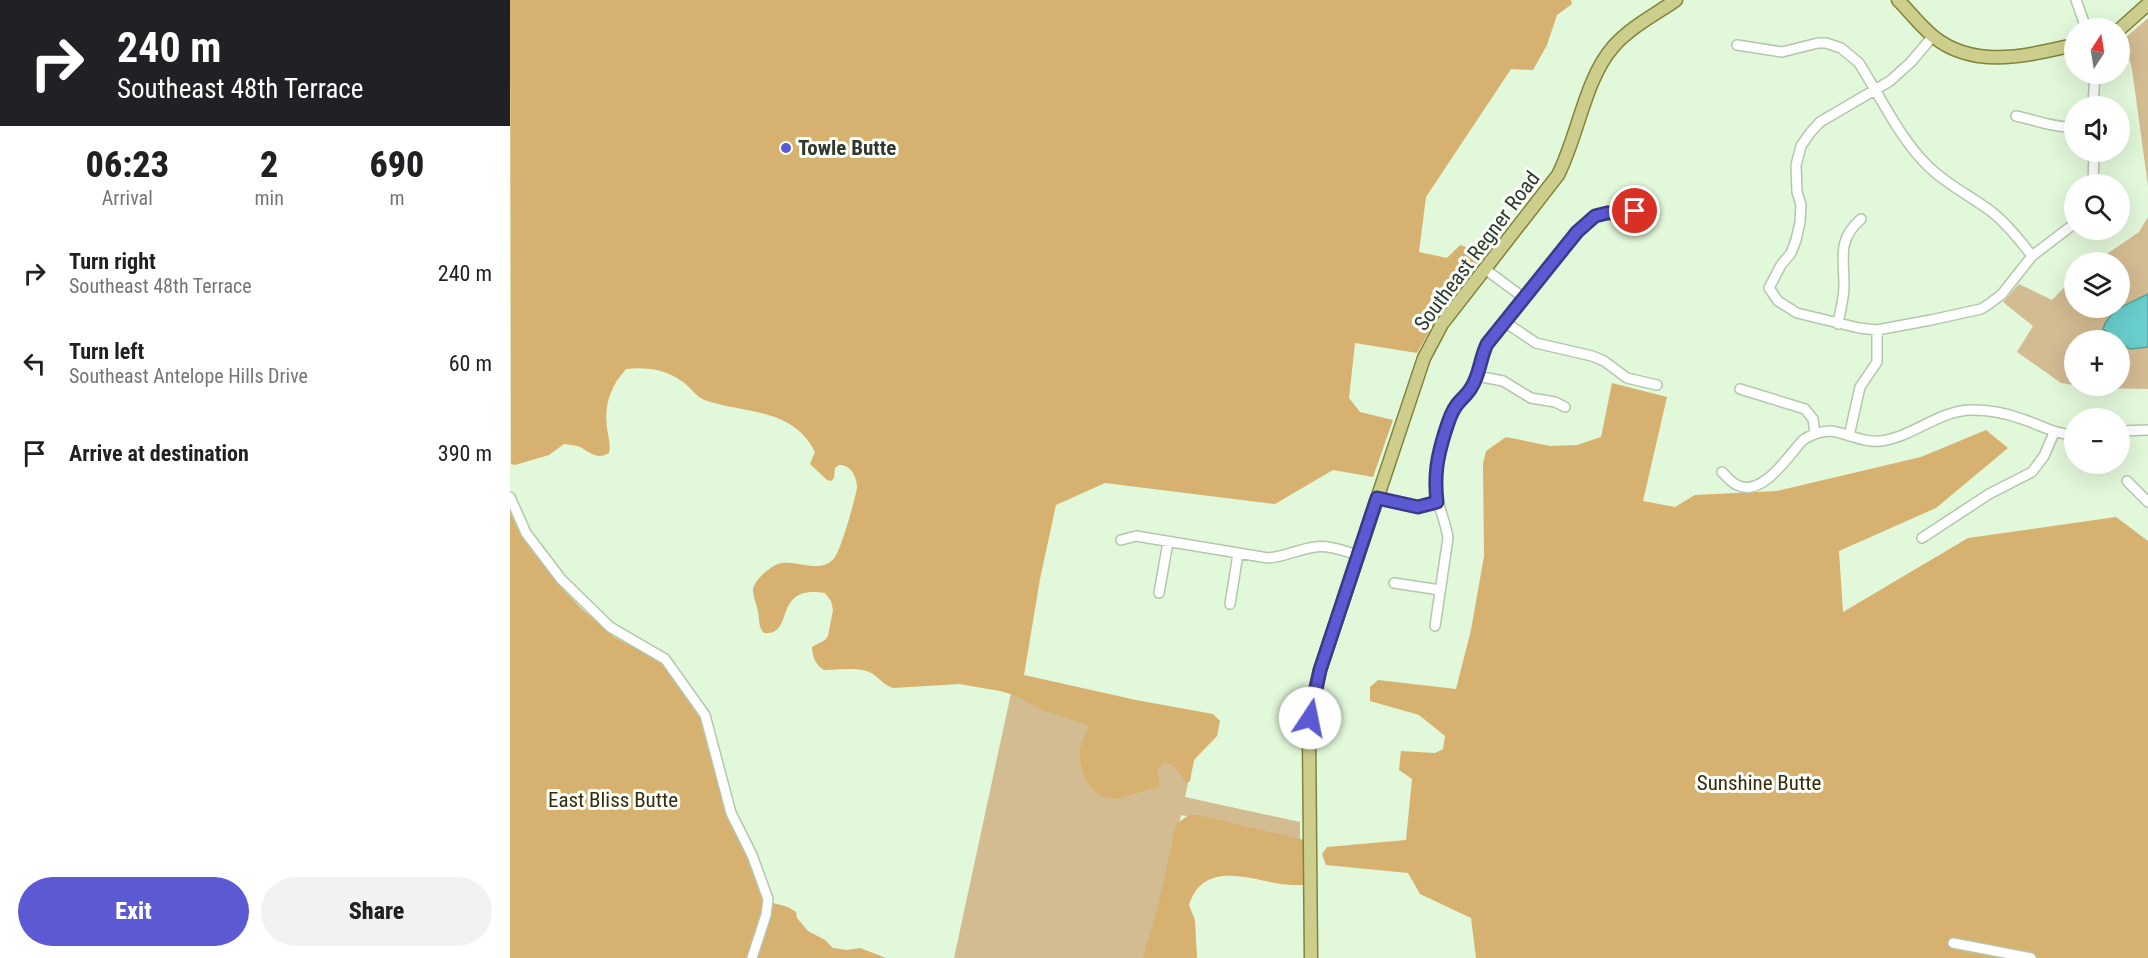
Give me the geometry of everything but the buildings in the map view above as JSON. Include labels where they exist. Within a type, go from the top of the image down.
[{"type":"main road","name":"Southeast Regner Road","points":[[1311,958],[1309,731],[1313,699],[1320,670],[1429,347],[1442,324],[1558,175],[1595,76],[1606,55],[1628,34],[1676,0]]},
{"type":"main road","points":[[1898,0],[1933,36],[1944,44],[1960,50],[2000,58],[2064,47]]},
{"type":"main road","points":[[2130,20],[2148,4]]},
{"type":"street","points":[[2076,0],[2082,18]]},
{"type":"street","points":[[1933,36],[1903,70],[1877,91],[1820,122],[1802,146],[1796,165],[1797,192],[1801,206],[1800,222],[1791,253],[1769,288],[1778,301],[1797,314],[1877,330],[1981,309],[2002,294],[2032,256],[2064,232]]},
{"type":"street","points":[[1737,45],[1782,52],[1818,43],[1833,45],[1852,55],[1910,146],[1949,184],[2009,227],[2032,256]]},
{"type":"street","points":[[2016,116],[2064,127]]},
{"type":"street","points":[[1435,626],[1448,538],[1446,524],[1437,502],[1435,479],[1437,459],[1455,406],[1471,389],[1487,344],[1594,213],[1635,211]]},
{"type":"street","points":[[1838,324],[1844,287],[1842,266],[1844,245],[1849,230],[1861,219]]},
{"type":"street","points":[[1485,269],[1524,298]]},
{"type":"street","points":[[1505,322],[1536,343],[1592,356],[1627,378],[1657,385]]},
{"type":"street","points":[[1849,436],[1860,387],[1876,362],[1877,330]]},
{"type":"street","points":[[1477,376],[1503,381],[1530,398],[1556,402],[1565,407]]},
{"type":"street","points":[[1740,389],[1806,408],[1813,419],[1815,434]]},
{"type":"street","points":[[1722,472],[1740,487],[1754,486],[1769,479],[1803,440],[1815,434],[1832,431],[1879,442],[1956,412],[1968,410],[2008,415],[2024,419],[2054,433],[2064,434]]},
{"type":"street","points":[[2130,431],[2148,430]]},
{"type":"street","points":[[1922,538],[1989,494],[2032,472],[2044,456],[2054,433]]},
{"type":"street","points":[[2127,481],[2148,502]]},
{"type":"street","points":[[510,497],[526,533],[561,579],[610,627],[665,659],[702,709],[731,813],[752,855],[768,899],[766,915],[752,958]]},
{"type":"street","points":[[1377,498],[1418,507],[1437,502]]},
{"type":"street","points":[[1121,540],[1136,536],[1268,558],[1318,546],[1358,555]]},
{"type":"street","points":[[1159,593],[1168,542]]},
{"type":"street","points":[[1230,604],[1238,554]]},
{"type":"street","points":[[1394,583],[1440,590]]},
{"type":"street","points":[[1953,943],[2031,958]]},
{"type":"shaded area","points":[[2148,18],[2148,186],[2130,62],[2130,34]]},
{"type":"shaded area","points":[[2148,217],[2148,389],[2130,389],[2130,330],[2064,330],[2064,383],[2017,352],[2033,326],[2003,302],[2019,284],[2052,300],[2064,287],[2064,318],[2130,318],[2130,252],[2110,252],[2139,232]]},
{"type":"shaded area","points":[[1013,684],[1202,716],[1185,797],[1300,822],[1300,841],[1181,815],[1150,958],[954,958]]},
{"type":"green space","points":[[510,0],[1571,0],[1572,4],[1557,15],[1547,45],[1533,70],[1511,69],[1426,197],[1419,252],[1447,258],[1460,245],[1469,248],[1479,256],[1478,262],[1438,316],[1417,353],[1355,343],[1349,398],[1360,412],[1393,420],[1373,477],[1333,470],[1275,504],[1105,483],[1056,505],[1040,579],[1024,675],[1136,700],[1213,714],[1220,721],[1217,736],[1194,760],[1190,781],[1187,783],[1172,765],[1163,763],[1158,769],[1159,787],[1115,799],[1099,795],[1084,776],[1080,748],[1089,725],[1042,710],[1014,695],[1000,691],[959,684],[893,688],[868,672],[856,669],[824,670],[821,668],[815,660],[812,647],[828,636],[833,610],[831,601],[825,593],[808,592],[797,596],[790,602],[779,627],[774,632],[764,633],[762,631],[753,593],[756,582],[778,564],[816,566],[830,563],[841,544],[857,487],[856,479],[846,466],[839,465],[835,468],[834,478],[831,481],[810,464],[815,452],[795,427],[768,415],[707,401],[699,397],[683,382],[662,372],[641,368],[626,369],[612,390],[607,404],[609,453],[597,456],[578,446],[564,444],[549,455],[515,465],[511,464]]},
{"type":"green space","name":"Sunshine Butte","points":[[1612,383],[1667,397],[1643,501],[1675,507],[1695,495],[1777,491],[1921,457],[1986,430],[2008,448],[1936,508],[1839,551],[1843,612],[1968,538],[2116,517],[2148,541],[2148,958],[1476,958],[1471,918],[1420,894],[1408,873],[1326,865],[1322,854],[1327,847],[1406,840],[1412,779],[1399,770],[1401,751],[1435,753],[1443,749],[1445,736],[1419,715],[1370,701],[1370,687],[1378,680],[1456,689],[1471,630],[1484,556],[1483,464],[1486,451],[1506,437],[1550,446],[1577,445],[1601,437]]},
{"type":"green space","name":"East Bliss Butte","points":[[510,511],[527,544],[560,586],[614,637],[662,662],[701,716],[725,811],[756,876],[762,900],[788,907],[796,912],[797,918],[808,931],[825,940],[833,948],[847,950],[860,948],[886,958],[510,958]]},
{"type":"green space","points":[[1189,815],[1198,815],[1304,840],[1304,885],[1280,884],[1240,876],[1215,877],[1204,882],[1189,905],[1195,920],[1197,958],[1143,958],[1160,899],[1176,824]]},
{"type":"water","points":[[2148,294],[2148,347],[2130,349],[2130,330],[2103,329],[2109,318],[2130,318],[2130,303]]},
{"type":"place","name":"Towle Butte","points":[[786,148]]},
{"type":"route","points":[[1310,718],[1320,670],[1377,498],[1418,507],[1437,502],[1435,479],[1437,459],[1455,406],[1471,389],[1487,344],[1577,232],[1595,216],[1635,211]]}]
